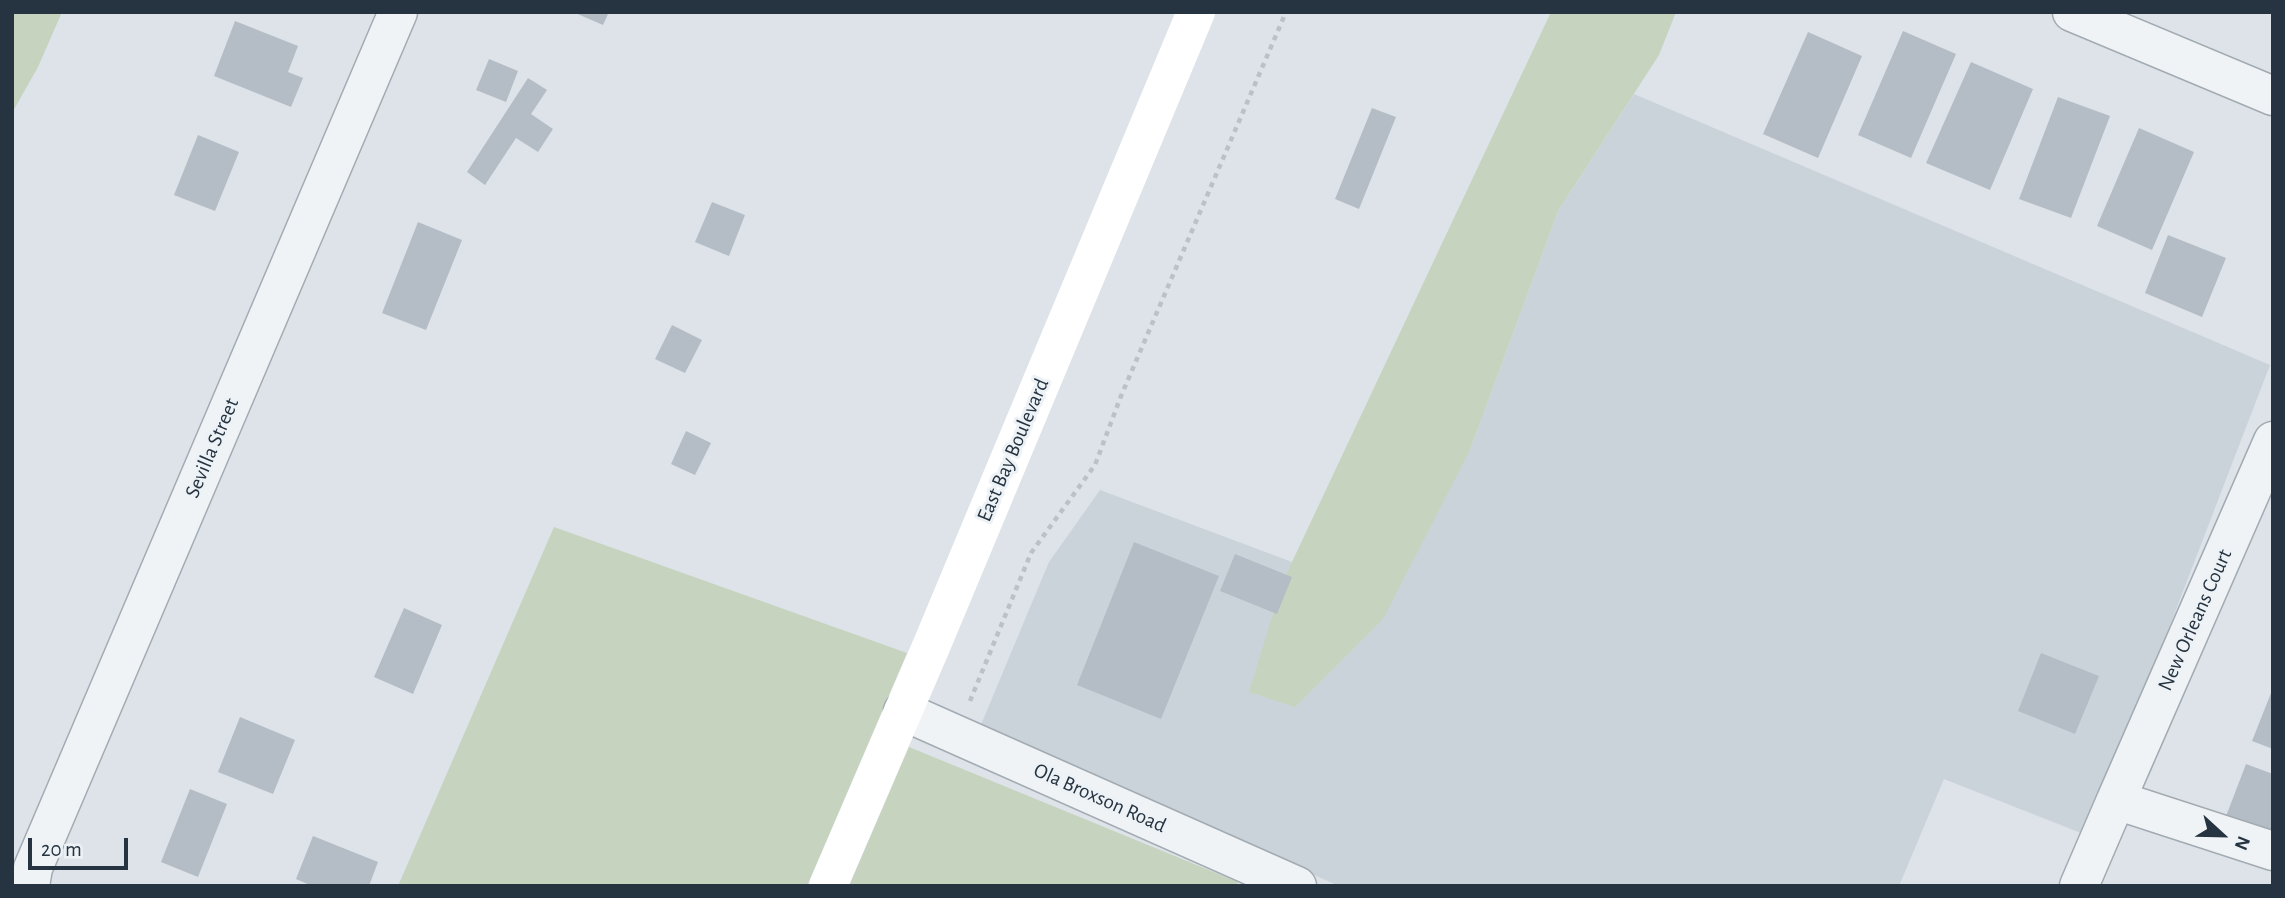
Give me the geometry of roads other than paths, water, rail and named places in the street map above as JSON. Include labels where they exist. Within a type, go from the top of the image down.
[{"type":"main road","name":"East Bay Boulevard","points":[[828,886],[1196,12]]},
{"type":"street","name":"Sevilla Street","points":[[30,886],[33,868],[398,12]]},
{"type":"street","points":[[2072,12],[2273,96]]},
{"type":"street","name":"New Orleans Court","points":[[2079,886],[2273,441]]},
{"type":"street","name":"Ola Broxson Road","points":[[903,711],[1297,886]]},
{"type":"street","points":[[2116,800],[2273,851]]}]
